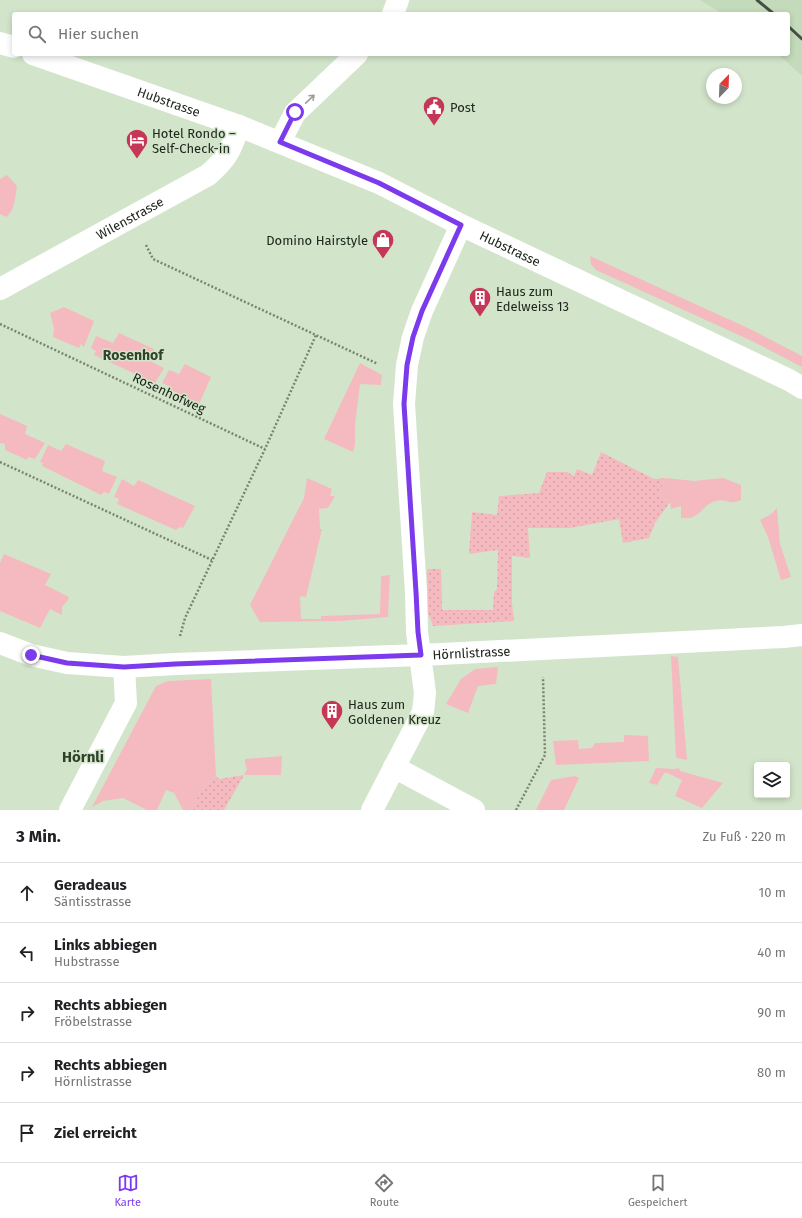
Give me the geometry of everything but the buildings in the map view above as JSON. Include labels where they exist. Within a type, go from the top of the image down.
[{"type":"street","points":[[394,12],[398,0]]},
{"type":"street","points":[[0,42],[12,47]]},
{"type":"street","name":"Hubstrasse","points":[[39,56],[239,126],[379,183],[461,225],[789,380],[802,388]]},
{"type":"street","points":[[280,142],[295,112],[355,56]]},
{"type":"street","name":"Wilenstrasse","points":[[0,288],[208,175],[220,165],[228,153],[239,126]]},
{"type":"street","points":[[372,810],[423,712],[425,692],[418,632],[404,404],[407,365],[413,337],[422,311],[461,225]]},
{"type":"street","name":"Hörnlistrasse","points":[[0,643],[31,655],[67,663],[124,667],[421,655],[802,635]]},
{"type":"street","points":[[70,810],[126,703],[124,667]]},
{"type":"street","points":[[394,768],[474,810]]},
{"type":"path","points":[[146,245],[153,259],[380,365]]},
{"type":"path","name":"Rosenhofweg","points":[[0,324],[265,449]]},
{"type":"path","points":[[179,638],[185,618],[265,449],[316,335]]},
{"type":"path","points":[[0,462],[212,560]]},
{"type":"path","points":[[516,810],[545,756],[543,648]]},
{"type":"shaded area","points":[[700,0],[802,0],[802,76],[780,56],[790,56],[790,12],[720,12]]},
{"type":"shaded area","points":[[7,175],[17,186],[13,207],[6,217],[0,214],[0,179]]},
{"type":"shaded area","points":[[590,256],[750,329],[802,356],[802,367],[754,342],[596,270],[591,264]]},
{"type":"shaded area","points":[[64,307],[94,321],[84,347],[81,344],[79,348],[53,337],[54,328],[50,313]]},
{"type":"shaded area","points":[[119,333],[154,349],[150,361],[164,368],[155,383],[94,355],[96,351],[91,348],[96,336],[113,343]]},
{"type":"shaded area","points":[[360,363],[382,375],[381,385],[360,384],[355,425],[355,445],[353,452],[324,439]]},
{"type":"shaded area","points":[[185,364],[211,377],[199,404],[196,404],[169,389],[169,386],[162,383],[169,370],[179,374]]},
{"type":"shaded area","points":[[0,414],[27,426],[25,434],[45,443],[35,459],[28,457],[27,460],[5,450],[5,444],[0,443]]},
{"type":"shaded area","points":[[66,444],[105,461],[102,471],[117,477],[109,494],[104,492],[101,495],[42,466],[43,463],[40,462],[48,445],[61,451]]},
{"type":"shaded area","points":[[601,452],[654,479],[666,478],[658,494],[670,502],[655,523],[649,538],[623,543],[619,519],[570,528],[528,528],[530,558],[512,556],[512,603],[514,621],[433,626],[428,613],[427,569],[441,569],[442,610],[493,610],[494,592],[497,589],[498,550],[469,554],[472,512],[497,515],[499,496],[539,493],[547,472],[567,472],[574,476],[577,469],[592,475]]},
{"type":"shaded area","points":[[307,478],[332,489],[330,496],[335,496],[328,508],[319,509],[320,529],[322,529],[306,597],[300,596],[301,619],[321,619],[321,616],[380,614],[381,576],[390,575],[388,617],[340,621],[260,622],[250,605],[304,498]]},
{"type":"shaded area","points":[[666,478],[694,481],[723,478],[741,485],[741,500],[737,502],[730,502],[719,500],[707,505],[693,517],[681,518],[681,506],[671,509],[670,502],[658,494]]},
{"type":"shaded area","points":[[122,479],[134,486],[138,480],[195,506],[183,528],[179,527],[176,530],[117,504],[119,499],[114,497]]},
{"type":"shaded area","points":[[777,508],[780,544],[791,577],[781,580],[768,537],[760,520],[771,514]]},
{"type":"shaded area","points":[[4,554],[51,574],[45,585],[69,597],[62,607],[62,615],[50,609],[40,628],[0,611],[0,563]]},
{"type":"shaded area","points":[[671,656],[678,657],[687,760],[676,758]]},
{"type":"shaded area","points":[[498,667],[496,684],[478,686],[468,713],[446,704],[461,679],[475,669]]},
{"type":"shaded area","points":[[211,679],[216,776],[206,784],[190,810],[183,810],[174,793],[166,790],[157,810],[147,810],[123,798],[103,801],[92,807],[156,686],[168,681]]},
{"type":"shaded area","points":[[624,735],[648,736],[649,761],[556,765],[553,741],[578,740],[579,749],[592,748],[595,743],[624,742]]},
{"type":"shaded area","points":[[282,756],[281,775],[244,775],[247,769],[245,759]]},
{"type":"shaded area","points":[[656,768],[679,768],[680,771],[723,783],[702,808],[675,796],[682,780],[665,772],[657,785],[649,783]]},
{"type":"shaded area","points":[[244,775],[224,810],[190,810],[206,784],[216,776],[219,779]]},
{"type":"shaded area","points":[[575,776],[579,778],[564,810],[536,810],[551,780]]},
{"type":"railway","points":[[757,0],[772,12]]},
{"type":"railway","points":[[790,28],[802,39]]},
{"type":"place","name":"Post","points":[[434,126]]},
{"type":"place","name":"Hotel Rondo – Self-Check-in","points":[[137,160]]},
{"type":"place","name":"Domino Hairstyle","points":[[383,260]]},
{"type":"place","name":"Haus zum Edelweiss 13","points":[[480,318]]},
{"type":"place","name":"Haus zum Goldenen Kreuz","points":[[332,730]]},
{"type":"district","name":"Rosenhof","points":[[133,355]]},
{"type":"district","name":"Hörnli","points":[[83,757]]},
{"type":"route","points":[[31,655],[67,663],[124,667],[421,655],[418,632],[404,404],[407,365],[413,337],[422,311],[461,225],[379,183],[280,142],[295,112]]}]
